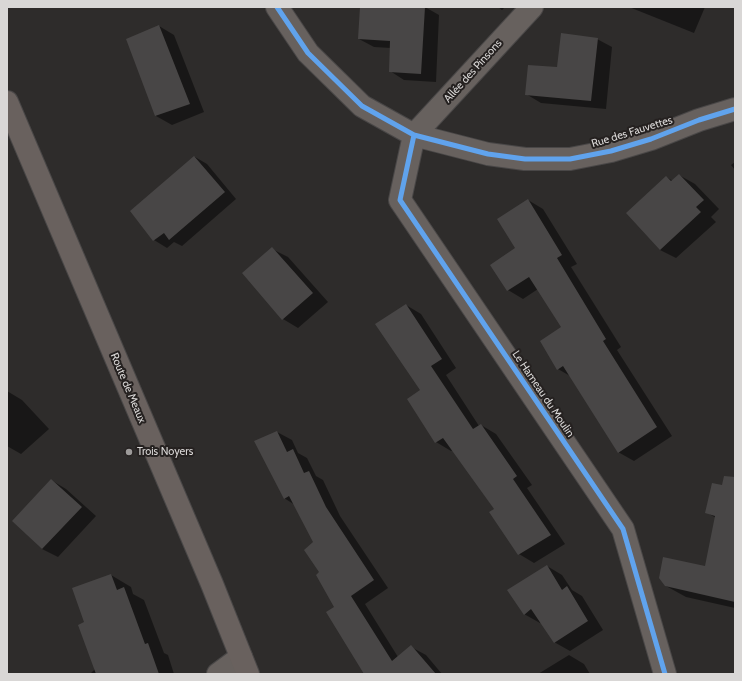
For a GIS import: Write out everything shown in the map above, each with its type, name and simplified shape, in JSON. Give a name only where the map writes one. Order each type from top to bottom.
[{"type":"main road","name":"Route de Meaux","points":[[7,102],[212,584],[244,666]]},
{"type":"street","name":"Rue des Fauvettes","points":[[277,7],[308,53],[362,106],[414,135],[488,154],[525,159],[570,159],[611,151],[698,120],[735,109]]},
{"type":"street","name":"Allée des Pinsons","points":[[414,135],[532,7]]},
{"type":"street","name":"Le Hameau du Moulin","points":[[414,135],[400,200],[622,529],[665,674]]},
{"type":"street","points":[[218,674],[244,666]]},
{"type":"building","points":[[360,7],[425,7],[421,74],[389,72],[390,41],[358,39]]},
{"type":"building","points":[[159,25],[190,104],[155,116],[126,39]]},
{"type":"building","points":[[561,33],[598,38],[591,101],[525,95],[528,65],[557,67]]},
{"type":"building","points":[[194,156],[225,192],[169,240],[164,233],[153,241],[130,211]]},
{"type":"building","points":[[679,174],[704,200],[696,207],[701,212],[660,250],[626,213],[666,176],[671,181]]},
{"type":"building","points":[[528,199],[562,255],[557,258],[606,339],[603,341],[657,427],[618,453],[563,366],[557,370],[540,341],[561,327],[529,277],[507,291],[490,265],[515,248],[497,219]]},
{"type":"building","points":[[272,247],[313,293],[282,320],[242,273]]},
{"type":"building","points":[[406,304],[442,359],[431,366],[473,429],[481,424],[517,476],[513,479],[551,535],[518,555],[489,512],[494,509],[443,438],[435,443],[407,399],[420,390],[375,324]]},
{"type":"building","points":[[277,431],[287,452],[293,449],[304,473],[309,471],[326,507],[374,580],[351,596],[392,661],[411,645],[436,674],[364,674],[326,612],[334,607],[316,575],[319,572],[304,550],[313,542],[289,496],[284,499],[254,441]]},
{"type":"building","points":[[724,476],[735,477],[735,602],[665,586],[659,578],[663,557],[705,566],[715,516],[705,513],[712,483],[722,485]]},
{"type":"building","points":[[51,479],[82,507],[42,549],[12,521]]},
{"type":"building","points":[[547,565],[562,590],[567,586],[588,621],[554,643],[531,609],[524,615],[507,590]]},
{"type":"building","points":[[111,574],[117,590],[124,587],[145,644],[148,643],[159,674],[96,674],[78,625],[84,622],[72,588]]},
{"type":"cycle path","points":[[277,7],[308,53],[362,106],[414,135],[488,154],[525,159],[570,159],[611,151],[651,139],[699,120],[735,109]]},
{"type":"cycle path","points":[[414,135],[400,200],[623,529],[665,674]]},
{"type":"place","name":"Trois Noyers","points":[[129,452]]}]
